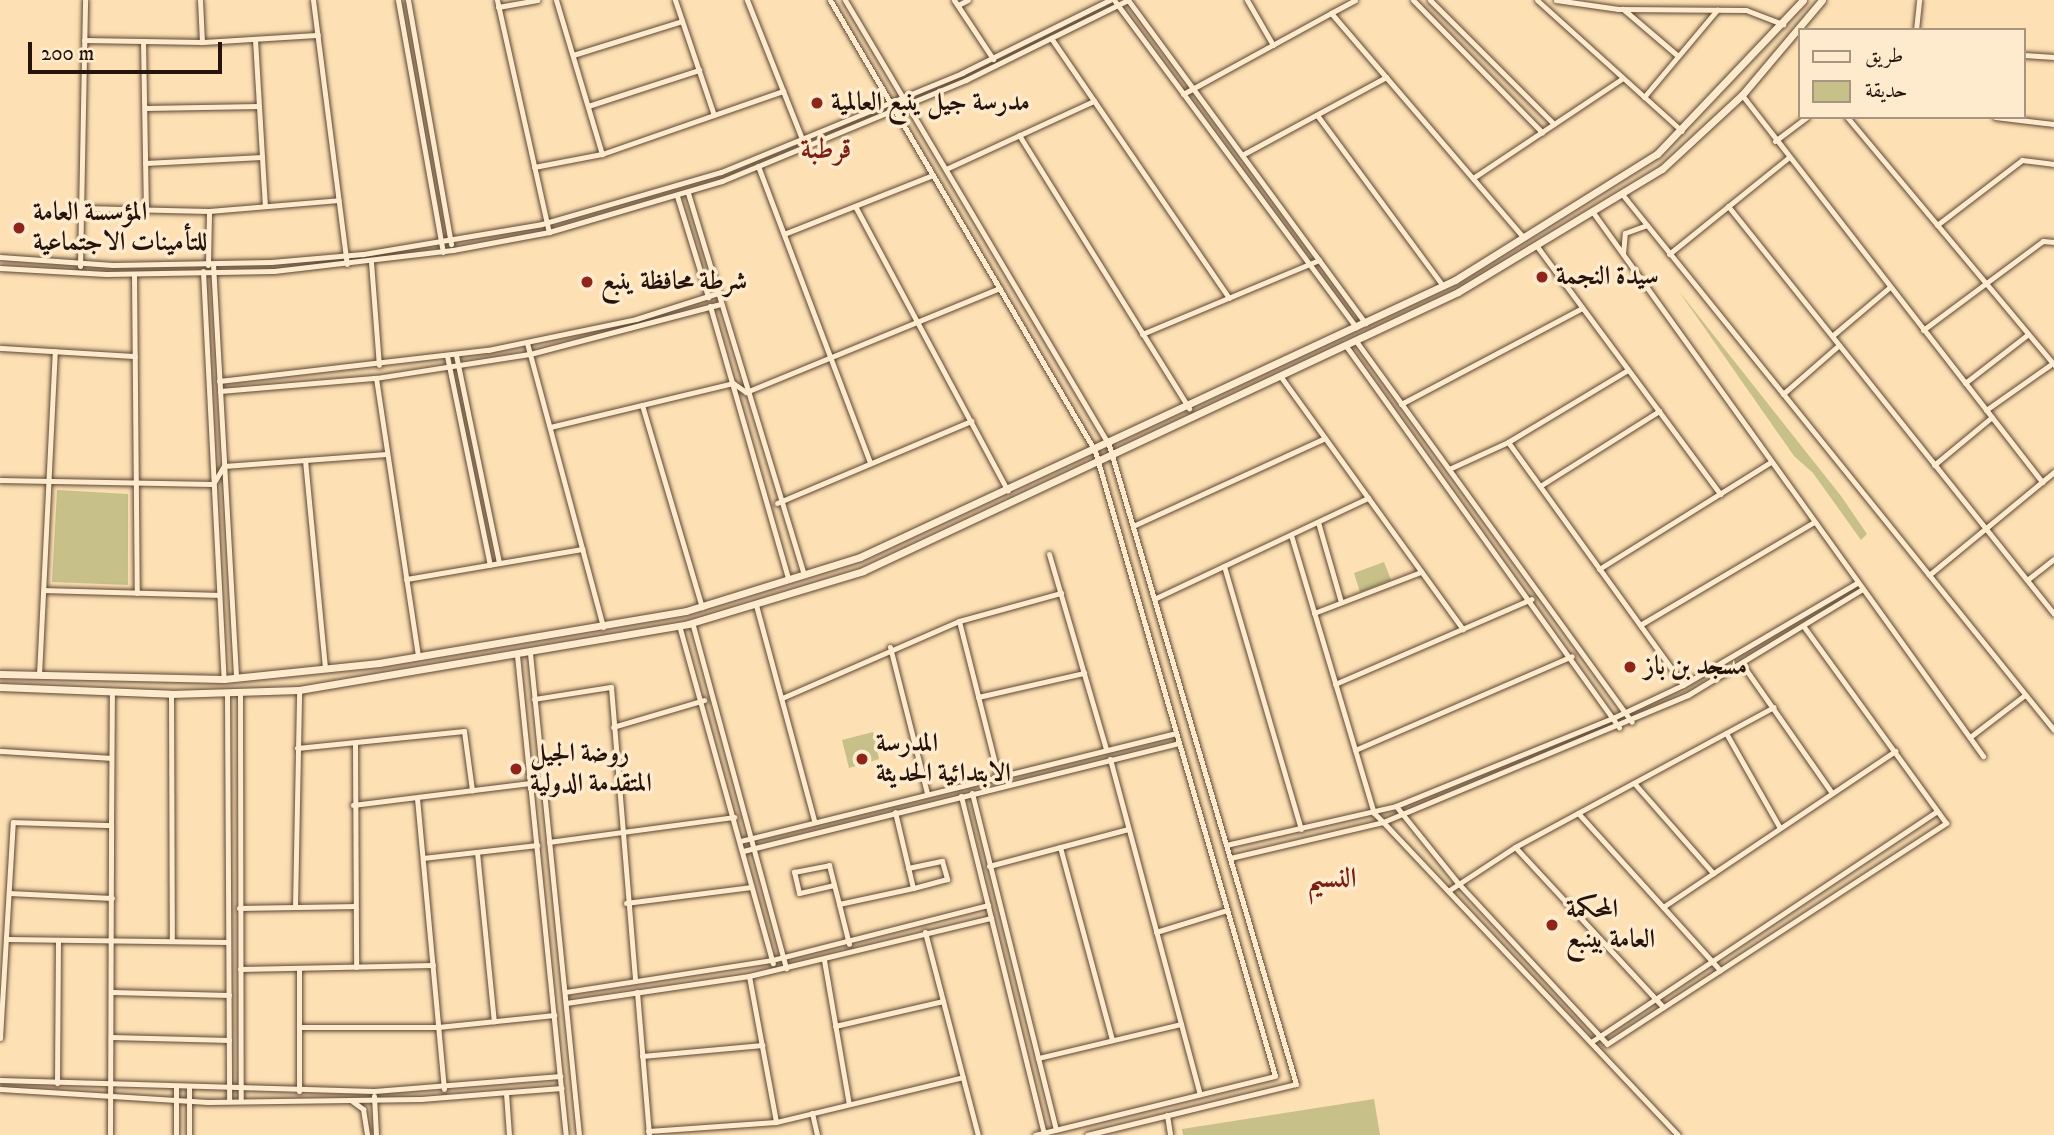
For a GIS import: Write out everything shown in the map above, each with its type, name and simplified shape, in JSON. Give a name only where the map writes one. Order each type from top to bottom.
[{"type":"main road","points":[[0,674],[224,679],[325,669],[603,627],[702,607],[810,576],[1009,491],[1443,286],[1638,167],[1682,131],[1803,0]]},
{"type":"main road","points":[[1798,28],[1822,0]]},
{"type":"main road","points":[[0,687],[171,694],[240,694],[299,690],[530,653],[679,625],[756,605],[920,548],[1458,292],[1662,169],[1742,95],[1798,28]]},
{"type":"street","points":[[80,273],[85,0]]},
{"type":"street","points":[[200,0],[202,43]]},
{"type":"street","points":[[313,0],[347,264]]},
{"type":"street","points":[[398,0],[443,252]]},
{"type":"street","points":[[408,0],[453,250]]},
{"type":"street","points":[[537,0],[497,3],[549,232]]},
{"type":"street","points":[[556,0],[602,154]]},
{"type":"street","points":[[675,0],[714,115]]},
{"type":"street","points":[[747,0],[802,139]]},
{"type":"street","points":[[830,0],[1095,451],[1278,1088]]},
{"type":"street","points":[[845,0],[1109,444],[1296,1083],[1087,1135]]},
{"type":"street","points":[[968,0],[956,3],[993,59]]},
{"type":"street","points":[[0,257],[80,263],[208,265],[346,255],[451,241],[547,223],[721,172],[993,59],[1114,2],[1128,0],[1365,323]]},
{"type":"street","points":[[1247,0],[1273,44]]},
{"type":"street","points":[[1183,94],[1355,0]]},
{"type":"street","points":[[1413,0],[1542,132]]},
{"type":"street","points":[[1430,0],[1554,124]]},
{"type":"street","points":[[1536,0],[1682,131]]},
{"type":"street","points":[[1556,0],[1623,9],[1762,12],[1783,24]]},
{"type":"street","points":[[1916,28],[1919,0]]},
{"type":"street","points":[[0,268],[80,273],[203,274],[371,262],[443,252],[549,232],[677,196],[908,105],[1052,40],[1114,2]]},
{"type":"street","points":[[1114,2],[1356,327]]},
{"type":"street","points":[[1623,9],[1678,57]]},
{"type":"street","points":[[1644,97],[1717,10]]},
{"type":"street","points":[[1331,13],[1524,238]]},
{"type":"street","points":[[573,55],[682,21]]},
{"type":"street","points":[[1048,33],[1229,298]]},
{"type":"street","points":[[84,40],[202,43],[318,35]]},
{"type":"street","points":[[255,39],[265,206]]},
{"type":"street","points":[[143,41],[146,210]]},
{"type":"street","points":[[2026,55],[2054,57]]},
{"type":"street","points":[[587,106],[699,71]]},
{"type":"street","points":[[1242,155],[1386,77]]},
{"type":"street","points":[[1473,178],[1623,78]]},
{"type":"street","points":[[534,167],[602,154],[783,90]]},
{"type":"street","points":[[1742,95],[1788,158],[2042,482]]},
{"type":"street","points":[[946,169],[1094,101]]},
{"type":"street","points":[[145,108],[259,106]]},
{"type":"street","points":[[1317,114],[1443,286]]},
{"type":"street","points":[[1775,141],[1804,119]]},
{"type":"street","points":[[1849,119],[2052,365],[1986,410]]},
{"type":"street","points":[[2012,119],[2054,124]]},
{"type":"street","points":[[1019,135],[1189,408]]},
{"type":"street","points":[[145,163],[262,157]]},
{"type":"street","points":[[1669,254],[1788,158]]},
{"type":"street","points":[[1937,225],[2022,160],[2054,164]]},
{"type":"street","points":[[758,166],[870,463]]},
{"type":"street","points":[[784,234],[933,174]]},
{"type":"street","points":[[688,192],[800,572],[810,576]]},
{"type":"street","points":[[1622,194],[2054,730]]},
{"type":"street","points":[[677,196],[790,575],[785,584]]},
{"type":"street","points":[[80,208],[209,211],[339,200]]},
{"type":"street","points":[[855,206],[1009,491]]},
{"type":"street","points":[[1728,206],[2054,614]]},
{"type":"street","points":[[209,211],[208,265],[203,274],[224,679]]},
{"type":"street","points":[[1592,211],[1983,756]]},
{"type":"street","points":[[1623,254],[1625,233],[1647,225]]},
{"type":"street","points":[[1923,330],[2043,241],[2054,242]]},
{"type":"street","points":[[1536,245],[1720,494]]},
{"type":"street","points":[[1142,334],[1319,260]]},
{"type":"street","points":[[371,262],[379,365]]},
{"type":"street","points":[[208,265],[214,273],[236,678]]},
{"type":"street","points":[[134,274],[137,593]]},
{"type":"street","points":[[1832,336],[1890,287]]},
{"type":"street","points":[[746,392],[999,288]]},
{"type":"street","points":[[219,381],[379,365],[527,343],[636,319],[718,293]]},
{"type":"street","points":[[220,391],[376,378],[530,354],[720,304]]},
{"type":"street","points":[[1393,410],[1582,307]]},
{"type":"street","points":[[1965,383],[2027,335]]},
{"type":"street","points":[[1356,341],[1632,722]]},
{"type":"street","points":[[527,343],[603,627]]},
{"type":"street","points":[[1783,394],[1839,345]]},
{"type":"street","points":[[1346,346],[1572,656],[1615,717],[1619,727]]},
{"type":"street","points":[[0,348],[135,356]]},
{"type":"street","points":[[39,675],[55,351]]},
{"type":"street","points":[[456,355],[499,563]]},
{"type":"street","points":[[447,356],[490,565]]},
{"type":"street","points":[[1448,469],[1508,442],[1629,370]]},
{"type":"street","points":[[1281,377],[1462,629]]},
{"type":"street","points":[[376,378],[418,657]]},
{"type":"street","points":[[550,427],[733,383],[746,392]]},
{"type":"street","points":[[642,405],[702,607]]},
{"type":"street","points":[[1540,486],[1659,411]]},
{"type":"street","points":[[1934,464],[1992,417]]},
{"type":"street","points":[[770,506],[971,421]]},
{"type":"street","points":[[1133,526],[1325,438]]},
{"type":"street","points":[[1508,442],[1683,685]]},
{"type":"street","points":[[223,466],[387,454]]},
{"type":"street","points":[[305,460],[325,669]]},
{"type":"street","points":[[1599,569],[1771,462]]},
{"type":"street","points":[[214,484],[223,466]]},
{"type":"street","points":[[1929,575],[2054,472]]},
{"type":"street","points":[[0,480],[136,486],[214,484]]},
{"type":"street","points":[[1154,599],[1368,498]]},
{"type":"street","points":[[1318,522],[1341,602]]},
{"type":"street","points":[[1640,625],[1814,522]]},
{"type":"street","points":[[1291,535],[1374,813],[1678,1135]]},
{"type":"street","points":[[406,579],[582,549]]},
{"type":"street","points":[[1049,554],[1106,749]]},
{"type":"street","points":[[2026,580],[2054,559]]},
{"type":"street","points":[[1224,566],[1301,829]]},
{"type":"street","points":[[1314,613],[1421,572]]},
{"type":"street","points":[[1227,845],[1396,806],[1615,717],[1683,685],[1857,583]]},
{"type":"street","points":[[44,590],[219,595]]},
{"type":"street","points":[[1230,858],[1383,822],[1632,722],[1742,664],[1862,590]]},
{"type":"street","points":[[782,698],[890,647],[959,621],[1061,593]]},
{"type":"street","points":[[1335,684],[1531,600]]},
{"type":"street","points":[[756,605],[814,820]]},
{"type":"street","points":[[959,621],[998,775]]},
{"type":"street","points":[[692,622],[786,968]]},
{"type":"street","points":[[679,625],[704,701],[774,970]]},
{"type":"street","points":[[1599,1050],[1946,823],[1804,627]]},
{"type":"street","points":[[890,647],[927,793]]},
{"type":"street","points":[[530,653],[579,1135]]},
{"type":"street","points":[[517,655],[566,1135]]},
{"type":"street","points":[[1355,750],[1572,656]]},
{"type":"street","points":[[1742,664],[1832,793]]},
{"type":"street","points":[[978,697],[1084,673]]},
{"type":"street","points":[[534,699],[611,687],[626,903],[635,980]]},
{"type":"street","points":[[295,907],[299,690]]},
{"type":"street","points":[[110,1135],[112,691]]},
{"type":"street","points":[[171,694],[172,941]]},
{"type":"street","points":[[227,694],[229,1101]]},
{"type":"street","points":[[240,694],[241,1101]]},
{"type":"street","points":[[1970,737],[2025,695]]},
{"type":"street","points":[[613,727],[704,701]]},
{"type":"street","points":[[1448,891],[1516,847],[1774,707]]},
{"type":"street","points":[[297,748],[464,731],[472,790]]},
{"type":"street","points":[[740,841],[814,820],[1176,733]]},
{"type":"street","points":[[1726,733],[1780,828]]},
{"type":"street","points":[[355,743],[353,805],[356,967]]},
{"type":"street","points":[[743,851],[1179,743]]},
{"type":"street","points":[[0,751],[110,758]]},
{"type":"street","points":[[1662,907],[1895,751]]},
{"type":"street","points":[[1110,759],[1199,1094]]},
{"type":"street","points":[[353,805],[530,783]]},
{"type":"street","points":[[1634,783],[1713,873]]},
{"type":"street","points":[[972,793],[1056,1130]]},
{"type":"street","points":[[961,796],[1044,1133]]},
{"type":"street","points":[[417,798],[444,1089]]},
{"type":"street","points":[[1396,806],[1458,883],[1607,1044]]},
{"type":"street","points":[[1591,1042],[1937,811]]},
{"type":"street","points":[[895,812],[913,888]]},
{"type":"street","points":[[1578,813],[1720,970]]},
{"type":"street","points":[[549,842],[621,829],[734,817]]},
{"type":"street","points":[[0,1038],[13,822],[111,825]]},
{"type":"street","points":[[989,866],[1128,829]]},
{"type":"street","points":[[423,858],[537,845]]},
{"type":"street","points":[[1060,847],[1112,1040]]},
{"type":"street","points":[[1516,847],[1663,1007]]},
{"type":"street","points":[[477,852],[494,1021]]},
{"type":"street","points":[[838,904],[947,880],[942,861],[908,867]]},
{"type":"street","points":[[834,885],[799,893],[794,872],[829,865],[849,944]]},
{"type":"street","points":[[626,903],[751,887]]},
{"type":"street","points":[[9,893],[112,898]]},
{"type":"street","points":[[239,908],[355,905]]},
{"type":"street","points":[[565,992],[772,960],[849,944],[988,905]]},
{"type":"street","points":[[1156,932],[1227,910]]},
{"type":"street","points":[[566,1003],[749,976],[991,918]]},
{"type":"street","points":[[925,932],[978,1135]]},
{"type":"street","points":[[6,939],[228,942]]},
{"type":"street","points":[[57,1083],[58,940]]},
{"type":"street","points":[[824,960],[849,1104]]},
{"type":"street","points":[[240,969],[433,965]]},
{"type":"street","points":[[299,968],[299,1091]]},
{"type":"street","points":[[749,976],[776,1122]]},
{"type":"street","points":[[112,992],[229,995]]},
{"type":"street","points":[[637,992],[649,1133],[776,1122],[963,1077]]},
{"type":"street","points":[[835,1026],[943,1000]]},
{"type":"street","points":[[299,1027],[438,1027],[554,1015]]},
{"type":"street","points":[[1038,1058],[1181,1024]]},
{"type":"street","points":[[111,1037],[229,1040]]},
{"type":"street","points":[[642,1056],[762,1045]]},
{"type":"street","points":[[0,1080],[241,1090],[374,1091],[444,1089],[560,1076]]},
{"type":"street","points":[[1035,1135],[1275,1076]]},
{"type":"street","points":[[176,1088],[176,1135]]},
{"type":"street","points":[[188,1088],[189,1135]]},
{"type":"street","points":[[0,1089],[189,1101],[241,1101],[374,1100],[562,1088]]},
{"type":"street","points":[[374,1091],[376,1135]]},
{"type":"street","points":[[506,1093],[509,1135]]},
{"type":"street","points":[[349,1100],[363,1109],[367,1135]]},
{"type":"street","points":[[812,1113],[817,1135]]},
{"type":"street","points":[[1167,1115],[1170,1135]]},
{"type":"green space","points":[[1678,290],[1841,496],[1867,534],[1861,540],[1813,473],[1794,456]]},
{"type":"green space","points":[[57,490],[128,494],[128,585],[52,582]]},
{"type":"green space","points":[[1384,562],[1391,580],[1360,592],[1354,573]]},
{"type":"green space","points":[[873,732],[879,759],[849,768],[842,740]]},
{"type":"green space","points":[[1374,1099],[1380,1135],[1183,1135],[1182,1129]]},
{"type":"place","name":"مدرسة جيل ينبع العالمية","points":[[817,103]]},
{"type":"place","name":"المؤسسة العامة للتأمينات الاجتماعية","points":[[19,228]]},
{"type":"place","name":"سيدة النجمة","points":[[1542,277]]},
{"type":"place","name":"شرطة محافظة ينبع","points":[[587,282]]},
{"type":"place","name":"مسجد بن باز","points":[[1630,667]]},
{"type":"place","name":"المدرسة الابتدائية الحديثة","points":[[862,759]]},
{"type":"place","name":"روضة الجيل المتقدمة الدولية","points":[[516,769]]},
{"type":"place","name":"المحكمة العامة بينبع","points":[[1552,925]]},
{"type":"district","name":"قرطبة","points":[[826,150]]},
{"type":"district","name":"النسيم","points":[[1332,879]]}]
